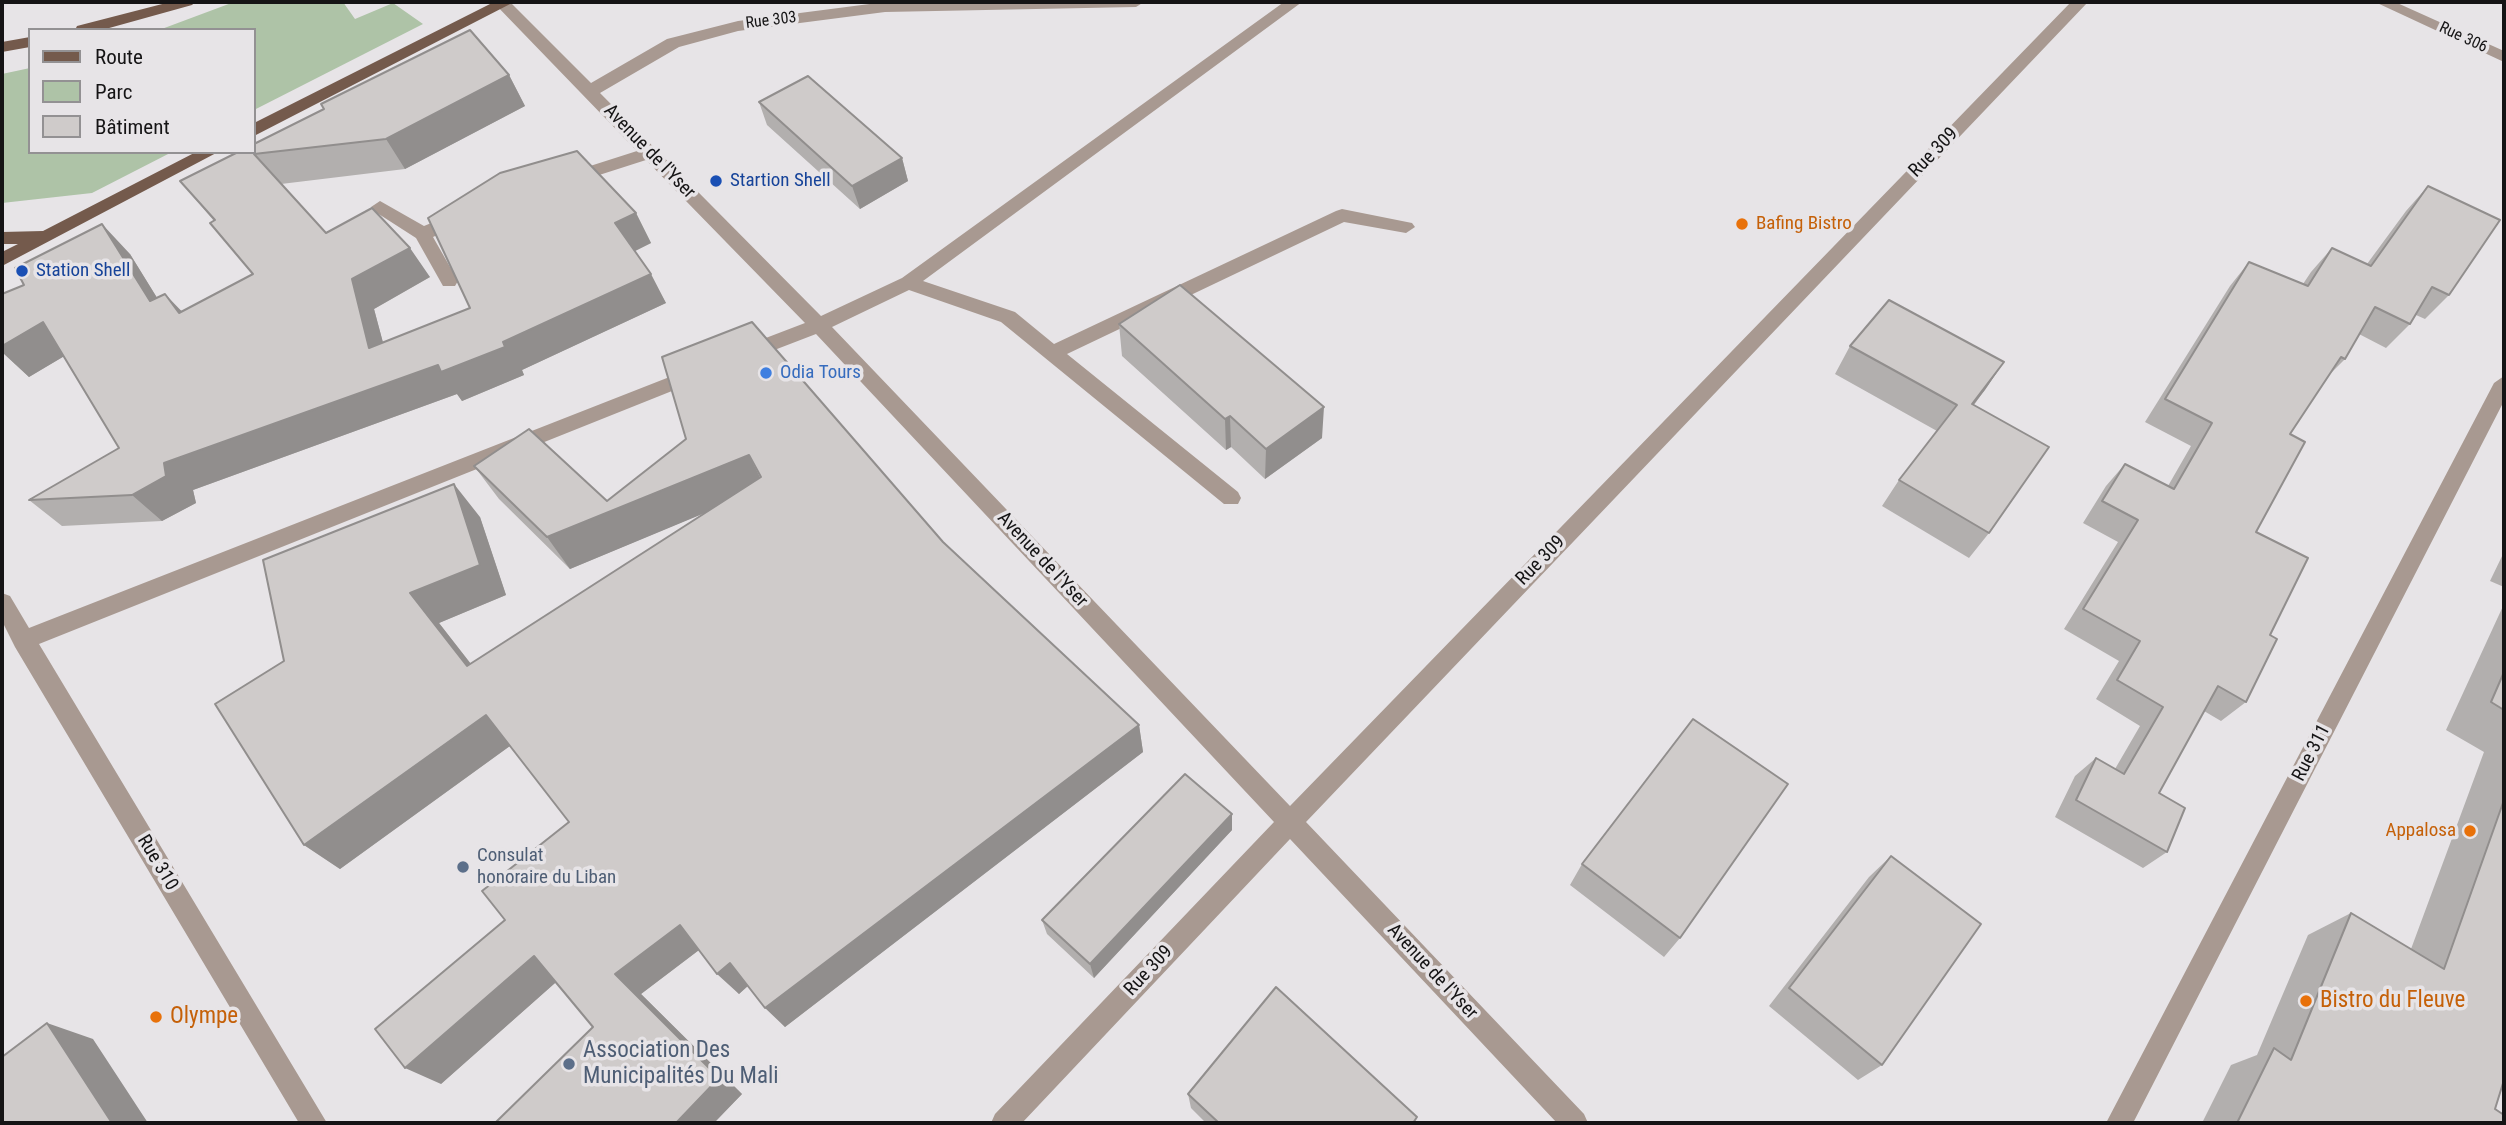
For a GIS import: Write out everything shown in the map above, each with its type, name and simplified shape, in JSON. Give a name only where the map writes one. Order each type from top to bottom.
[{"type":"main road","points":[[90,28],[187,2]]},
{"type":"main road","points":[[256,129],[502,2]]},
{"type":"main road","points":[[2,47],[28,42]]},
{"type":"main road","points":[[2,260],[206,154]]},
{"type":"main road","points":[[2,238],[44,236]]},
{"type":"street","name":"Avenue de l'Yser","points":[[502,2],[818,325],[1576,1123]]},
{"type":"street","name":"Rue 303","points":[[590,91],[673,43],[738,26],[885,7],[1136,2]]},
{"type":"street","points":[[23,640],[818,325],[908,283],[1294,2]]},
{"type":"street","name":"Rue 309","points":[[1004,1123],[1290,822],[2080,2]]},
{"type":"street","name":"Rue 306","points":[[2383,2],[2504,57]]},
{"type":"street","points":[[546,186],[649,153]]},
{"type":"street","points":[[380,207],[423,234],[449,281]]},
{"type":"street","points":[[423,234],[471,212]]},
{"type":"street","points":[[1052,353],[1342,215],[1406,227]]},
{"type":"street","points":[[908,283],[1008,317],[1230,498]]},
{"type":"street","name":"Rue 311","points":[[2119,1123],[2504,383]]},
{"type":"street","name":"Rue 310","points":[[2,602],[314,1123]]},
{"type":"green space","points":[[234,2],[343,2],[355,19],[393,3],[423,24],[256,109],[256,28],[164,28]]},
{"type":"green space","points":[[28,68],[28,154],[168,154],[92,193],[2,203],[2,74]]},
{"type":"building","points":[[470,30],[509,75],[386,139],[256,154],[256,143],[324,109],[321,104]]},
{"type":"building","points":[[808,76],[902,158],[852,186],[759,102]]},
{"type":"building","points":[[577,151],[636,213],[615,223],[651,274],[503,342],[505,347],[441,372],[438,365],[164,463],[166,476],[132,495],[29,500],[119,448],[43,322],[2,346],[2,294],[24,285],[15,268],[102,224],[150,301],[165,294],[179,313],[253,274],[210,223],[215,220],[180,181],[234,154],[254,154],[326,233],[372,208],[410,248],[352,279],[369,348],[470,308],[428,218],[500,173]]},
{"type":"building","points":[[2428,186],[2500,220],[2449,295],[2432,287],[2410,324],[2375,307],[2345,359],[2341,357],[2290,434],[2305,442],[2256,532],[2308,558],[2270,635],[2277,639],[2246,702],[2218,686],[2159,793],[2185,808],[2167,852],[2076,800],[2096,758],[2124,774],[2163,707],[2117,680],[2140,641],[2083,609],[2138,520],[2102,501],[2125,464],[2174,489],[2212,423],[2165,399],[2249,262],[2308,286],[2332,248],[2371,266]]},
{"type":"building","points":[[1180,285],[1324,407],[1266,449],[1230,416],[1225,419],[1119,324]]},
{"type":"building","points":[[1889,300],[2004,362],[1972,404],[2049,447],[1989,533],[1899,480],[1957,405],[1850,346]]},
{"type":"building","points":[[752,322],[943,542],[1139,725],[765,1008],[730,963],[717,974],[680,925],[615,974],[719,1078],[676,1123],[495,1123],[593,1027],[534,956],[405,1068],[375,1029],[505,920],[482,891],[569,822],[486,715],[304,845],[215,704],[284,661],[263,560],[454,484],[480,565],[410,593],[467,666],[761,477],[749,455],[547,537],[474,466],[529,429],[607,501],[686,439],[662,357]]},
{"type":"building","points":[[2504,672],[2504,710],[2491,702]]},
{"type":"building","points":[[1693,719],[1788,784],[1680,938],[1582,864]]},
{"type":"building","points":[[1185,774],[1232,814],[1090,964],[1042,920]]},
{"type":"building","points":[[2504,800],[2504,1080],[2495,1109],[2504,1115],[2504,1123],[2237,1123],[2274,1048],[2291,1060],[2351,913],[2444,969]]},
{"type":"building","points":[[1891,856],[1981,924],[1882,1065],[1789,988]]},
{"type":"building","points":[[1276,987],[1417,1117],[1413,1123],[1219,1123],[1188,1094]]},
{"type":"building","points":[[47,1023],[112,1123],[2,1123],[2,1057]]},
{"type":"place","name":"Startion Shell","points":[[716,181]]},
{"type":"place","name":"Bafing Bistro","points":[[1742,224]]},
{"type":"place","name":"Station Shell","points":[[22,271]]},
{"type":"place","name":"Odia Tours","points":[[766,373]]},
{"type":"place","name":"Appalosa","points":[[2470,831]]},
{"type":"place","name":"Consulat honoraire du Liban","points":[[463,867]]},
{"type":"place","name":"Bistro du Fleuve","points":[[2306,1001]]},
{"type":"place","name":"Olympe","points":[[156,1017]]},
{"type":"place","name":"Association Des Municipalités Du Mali","points":[[569,1064]]}]
